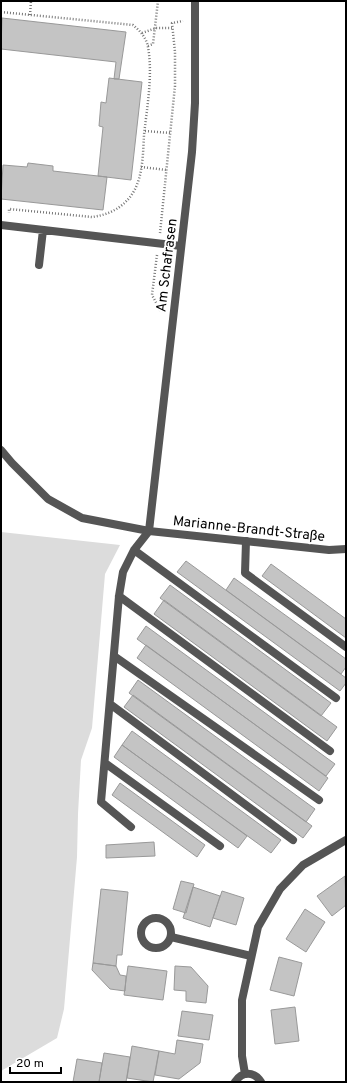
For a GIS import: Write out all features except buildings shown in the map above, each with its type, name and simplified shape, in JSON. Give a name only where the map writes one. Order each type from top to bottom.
[{"type":"street","name":"Am Schafrasen","points":[[149,530],[192,152],[195,103],[195,1]]},
{"type":"street","points":[[4,225],[181,246]]},
{"type":"street","points":[[39,265],[43,230]]},
{"type":"street","name":"Marianne-Brandt-Straße","points":[[1,450],[48,499],[82,518],[149,530],[329,550],[346,549]]},
{"type":"street","points":[[131,827],[101,802],[119,596],[123,572],[134,550],[149,530]]},
{"type":"street","points":[[246,541],[245,573],[346,647]]},
{"type":"street","points":[[134,550],[336,698]]},
{"type":"street","points":[[119,596],[330,751]]},
{"type":"street","points":[[114,656],[319,800]]},
{"type":"street","points":[[110,704],[293,840]]},
{"type":"street","points":[[105,763],[220,846]]},
{"type":"street","points":[[245,1074],[242,1056],[242,1000],[258,927],[280,889],[303,865],[346,840]]},
{"type":"street","points":[[171,937],[251,956]]},
{"type":"street","points":[[235,1082],[238,1078],[245,1074],[254,1075],[261,1082]]},
{"type":"path","points":[[30,15],[31,1]]},
{"type":"path","points":[[148,46],[153,44],[158,1]]},
{"type":"path","points":[[1,12],[133,25],[142,33],[148,46],[149,78],[141,167],[138,182],[134,191],[126,202],[104,216],[92,217],[9,209],[4,225]]},
{"type":"path","points":[[171,330],[152,295],[167,170],[175,86],[175,52],[172,23],[195,19]]},
{"type":"path","points":[[142,33],[156,28],[172,28]]},
{"type":"path","points":[[145,131],[171,133]]},
{"type":"path","points":[[141,167],[167,170]]},
{"type":"shaded area","points":[[1,532],[120,545],[105,574],[92,728],[81,760],[77,857],[64,1009],[57,1038],[1,1071]]}]
